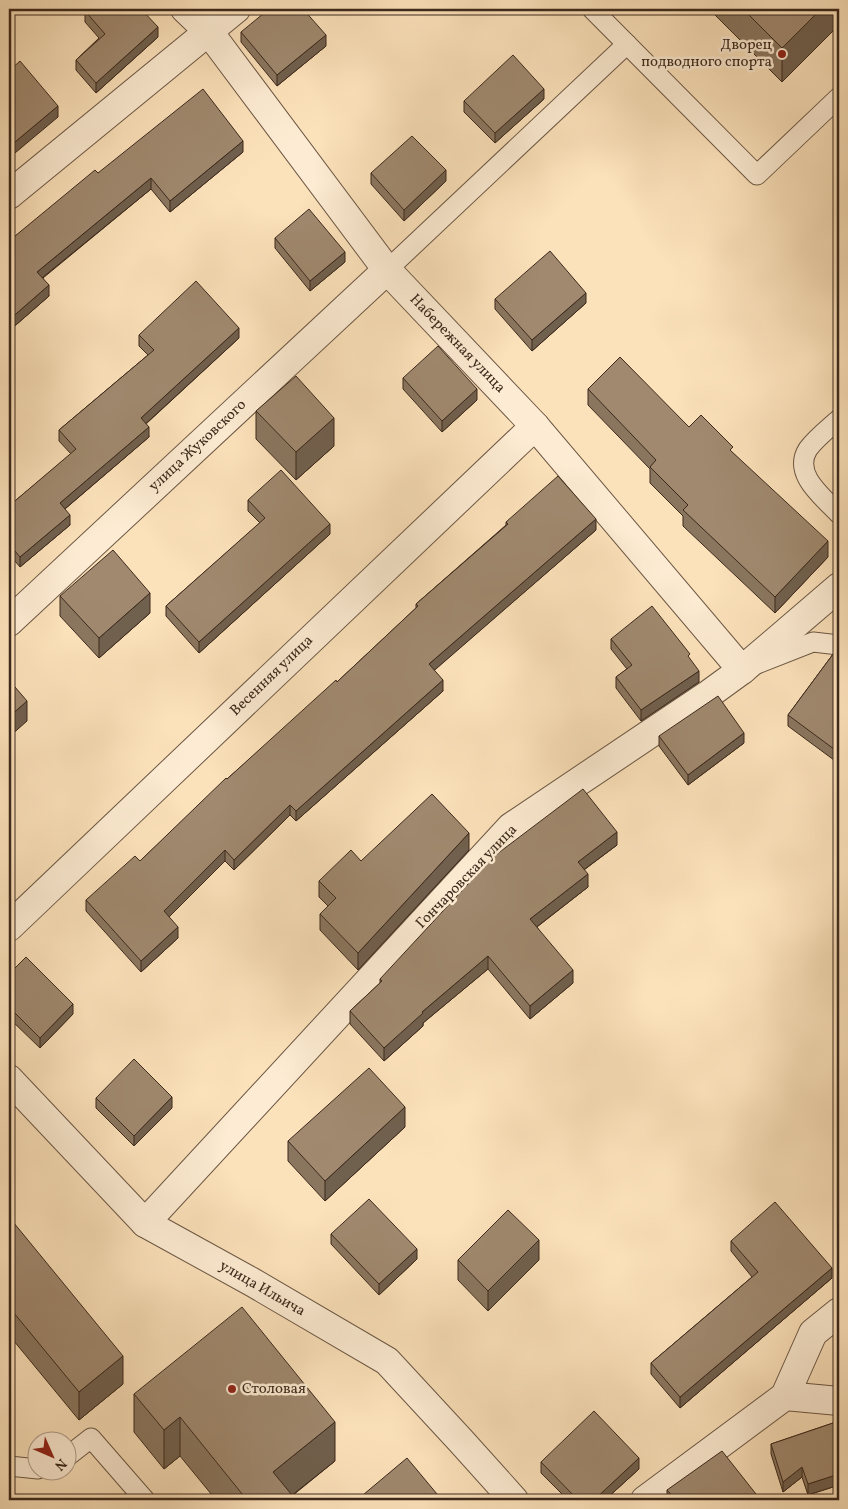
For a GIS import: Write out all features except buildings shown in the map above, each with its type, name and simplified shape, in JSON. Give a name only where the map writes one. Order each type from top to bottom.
[{"type":"street","name":"Набережная улица","points":[[185,9],[209,32],[387,270],[535,426],[742,670]]},
{"type":"street","points":[[9,195],[236,9]]},
{"type":"street","name":"улица Жуковского","points":[[9,622],[387,270]]},
{"type":"street","name":"Весенняя улица","points":[[9,927],[535,426]]},
{"type":"street","name":"Гончаровская улица","points":[[145,1223],[511,827],[742,670],[839,587]]},
{"type":"street","name":"улица Ильича","points":[[9,1079],[145,1223],[252,1282],[387,1361],[514,1500]]},
{"type":"street","points":[[645,1500],[786,1396],[813,1333],[839,1312]]},
{"type":"street","points":[[786,1396],[839,1401]]},
{"type":"lane","points":[[592,9],[757,175],[839,97]]},
{"type":"lane","points":[[387,270],[627,44]]},
{"type":"lane","points":[[839,419],[809,448],[803,459],[804,473],[812,485],[839,514]]},
{"type":"lane","points":[[742,670],[813,642],[839,645]]},
{"type":"lane","points":[[78,1448],[91,1438],[145,1500]]},
{"type":"lane","points":[[9,1466],[28,1468]]},
{"type":"place","name":"Дворец подводного спорта","points":[[782,54]]},
{"type":"place","name":"Столовая","points":[[232,1389]]}]
